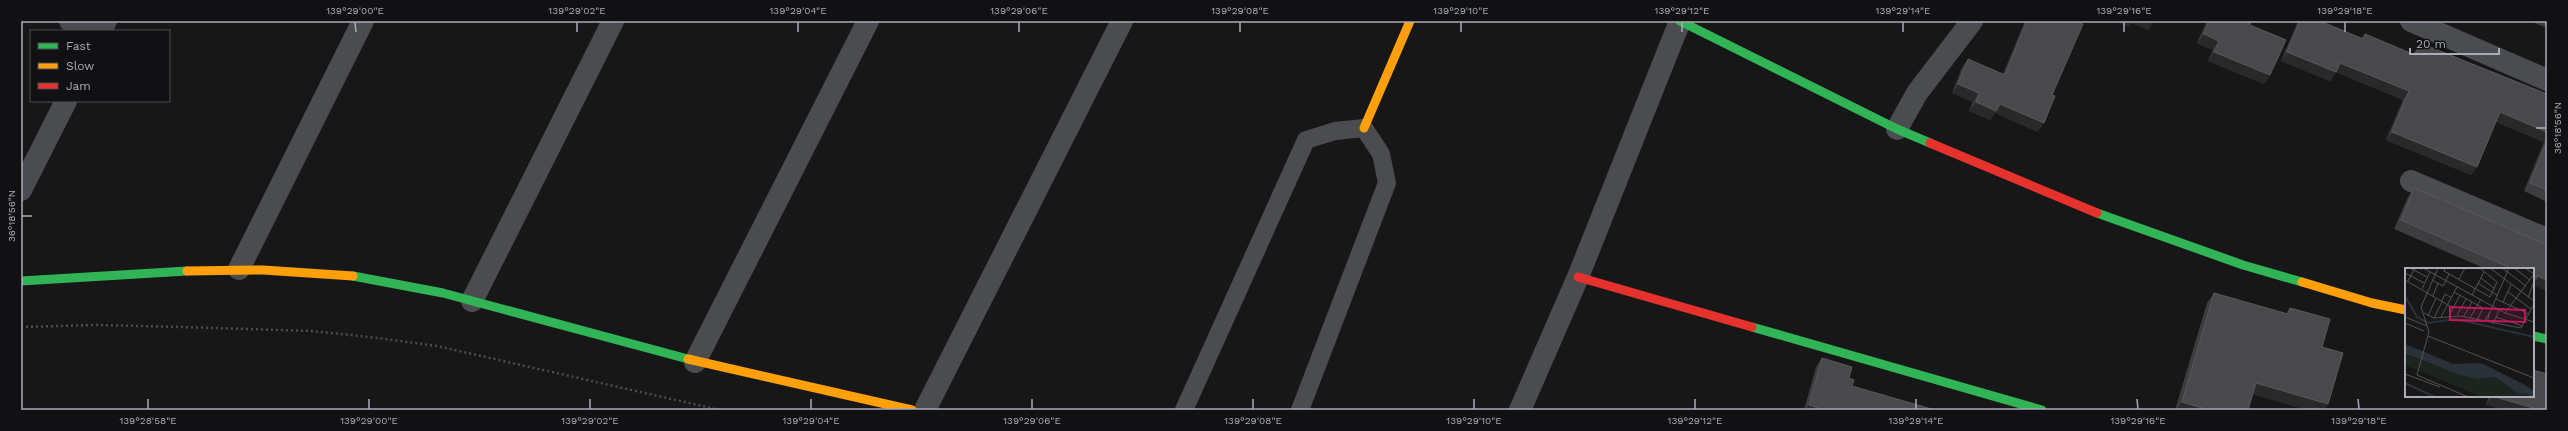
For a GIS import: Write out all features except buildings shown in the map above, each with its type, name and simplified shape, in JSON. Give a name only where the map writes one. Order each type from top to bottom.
[{"type":"street","points":[[70,21],[86,30]]},
{"type":"street","points":[[102,30],[106,21]]},
{"type":"street","points":[[239,269],[363,21]]},
{"type":"street","points":[[472,301],[613,21]]},
{"type":"street","points":[[695,362],[868,21]]},
{"type":"street","points":[[925,410],[1122,21]]},
{"type":"street","points":[[1364,128],[1410,21]]},
{"type":"street","points":[[1520,410],[1578,277],[1680,21],[1898,129],[2121,223],[2243,264],[2372,303],[2405,310]]},
{"type":"street","points":[[1898,129],[1916,93],[1972,21]]},
{"type":"street","points":[[2411,21],[2547,80]]},
{"type":"street","points":[[21,190],[65,102]]},
{"type":"street","points":[[2411,182],[2547,239]]},
{"type":"street","points":[[21,282],[239,269],[345,275],[472,301],[695,362],[810,390],[912,410]]},
{"type":"street","points":[[1578,277],[2042,410]]},
{"type":"street","points":[[2534,336],[2547,339]]},
{"type":"lane","points":[[1184,410],[1306,140],[1335,130],[1364,128],[1381,154],[1387,183],[1300,410]]},
{"type":"path","points":[[21,327],[96,325],[183,327],[312,332],[378,338],[437,346],[720,410]]},
{"type":"traffic: fast","points":[[1680,21],[1897,129],[1930,143]]},
{"type":"traffic: fast","points":[[2097,213],[2243,265],[2302,282]]},
{"type":"traffic: fast","points":[[21,281],[187,271]]},
{"type":"traffic: fast","points":[[353,276],[443,293],[688,359]]},
{"type":"traffic: fast","points":[[1752,327],[2042,410]]},
{"type":"traffic: fast","points":[[2534,336],[2547,339]]},
{"type":"traffic: slow","points":[[1364,128],[1410,21]]},
{"type":"traffic: slow","points":[[187,271],[263,270],[353,276]]},
{"type":"traffic: slow","points":[[2302,282],[2372,303],[2405,310]]},
{"type":"traffic: slow","points":[[688,359],[912,410]]},
{"type":"traffic: jam","points":[[1930,143],[2097,213]]},
{"type":"traffic: jam","points":[[1578,277],[1752,327]]}]
